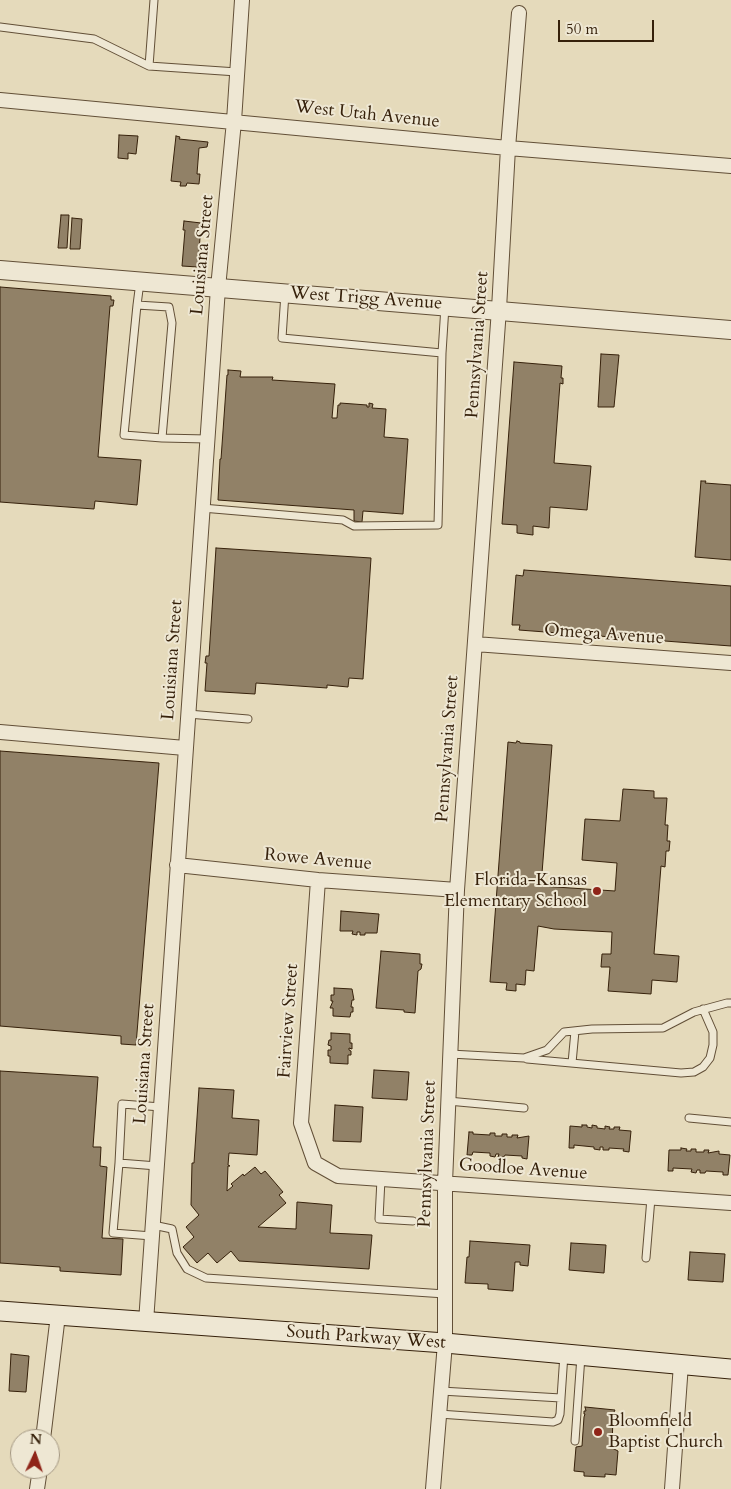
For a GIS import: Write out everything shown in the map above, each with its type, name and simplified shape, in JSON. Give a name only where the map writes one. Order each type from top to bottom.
[{"type":"main road","name":"South Parkway West","points":[[0,1311],[445,1343],[731,1369]]},
{"type":"street","name":"Louisiana Street","points":[[146,1322],[187,714],[218,288],[234,121],[242,0]]},
{"type":"street","name":"Pennsylvania Street","points":[[433,1489],[445,1343],[445,1184],[456,890],[519,13]]},
{"type":"street","name":"West Utah Avenue","points":[[0,100],[508,148],[731,166]]},
{"type":"street","name":"West Trigg Avenue","points":[[0,270],[499,309],[731,330]]},
{"type":"street","name":"Omega Avenue","points":[[475,644],[731,663]]},
{"type":"street","points":[[0,732],[185,748]]},
{"type":"street","name":"Rowe Avenue","points":[[177,865],[318,880],[456,890]]},
{"type":"street","name":"Fairview Street","points":[[315,1163],[302,1123],[318,880]]},
{"type":"street","name":"Goodloe Avenue","points":[[315,1163],[338,1176],[731,1203]]},
{"type":"street","points":[[44,1429],[58,1315]]},
{"type":"street","points":[[672,1489],[681,1364]]},
{"type":"lane","points":[[149,66],[154,0]]},
{"type":"lane","points":[[0,27],[94,39],[149,66],[237,72]]},
{"type":"lane","points":[[140,281],[124,435],[207,439]]},
{"type":"lane","points":[[285,293],[282,338],[442,353]]},
{"type":"lane","points":[[137,305],[169,306],[172,323],[162,438]]},
{"type":"lane","points":[[202,508],[343,520],[354,526],[438,525],[445,305]]},
{"type":"lane","points":[[187,714],[248,719]]},
{"type":"lane","points":[[524,1058],[547,1050],[564,1032],[592,1029],[663,1028],[694,1012],[731,1003]]},
{"type":"lane","points":[[450,1054],[524,1058],[681,1073],[694,1072],[703,1067],[710,1058],[712,1045],[713,1032],[703,1009]]},
{"type":"lane","points":[[572,1063],[575,1030]]},
{"type":"lane","points":[[448,1101],[524,1108]]},
{"type":"lane","points":[[161,1107],[122,1104],[113,1233],[172,1230],[177,1253],[187,1269],[206,1278],[445,1294]]},
{"type":"lane","points":[[688,1118],[731,1122]]},
{"type":"lane","points":[[119,1163],[157,1166]]},
{"type":"lane","points":[[381,1179],[379,1219],[413,1221]]},
{"type":"lane","points":[[646,1258],[651,1198]]},
{"type":"lane","points":[[439,1414],[553,1422],[558,1420],[561,1398],[572,1354]]},
{"type":"lane","points":[[572,1354],[575,1441]]},
{"type":"lane","points":[[441,1391],[561,1398]]},
{"type":"building","points":[[119,135],[138,136],[136,154],[128,153],[128,159],[118,158]]},
{"type":"building","points":[[176,136],[180,137],[179,139],[208,142],[207,147],[199,148],[197,174],[200,174],[199,184],[187,183],[186,186],[180,186],[181,182],[171,181]]},
{"type":"building","points":[[61,215],[69,215],[67,248],[58,248]]},
{"type":"building","points":[[72,218],[82,219],[80,249],[70,249]]},
{"type":"building","points":[[184,221],[201,223],[198,267],[182,266]]},
{"type":"building","points":[[0,287],[111,296],[111,300],[114,300],[113,306],[110,306],[98,457],[141,460],[137,505],[95,501],[94,509],[0,502]]},
{"type":"building","points":[[601,354],[619,355],[614,407],[598,407]]},
{"type":"building","points":[[514,362],[562,366],[561,378],[563,378],[563,384],[560,383],[554,463],[591,466],[587,510],[550,507],[549,528],[533,526],[533,535],[517,533],[517,525],[502,524]]},
{"type":"building","points":[[228,370],[241,371],[240,377],[273,377],[272,380],[335,384],[332,418],[337,418],[338,405],[340,403],[367,405],[369,407],[369,403],[373,404],[372,408],[386,409],[384,437],[408,439],[403,514],[363,511],[362,522],[354,521],[354,510],[218,500]]},
{"type":"building","points":[[701,481],[731,485],[731,560],[695,557]]},
{"type":"building","points":[[216,548],[371,558],[363,679],[349,678],[348,687],[327,685],[327,688],[256,683],[255,694],[205,691],[207,663],[205,663],[206,656],[209,656]]},
{"type":"building","points":[[524,570],[731,586],[731,646],[519,630],[520,625],[512,625],[516,575],[523,576]]},
{"type":"building","points":[[517,741],[520,743],[552,745],[541,886],[615,891],[617,863],[582,860],[585,819],[620,821],[623,789],[654,791],[654,798],[667,798],[665,825],[668,825],[667,841],[670,841],[669,851],[666,851],[665,867],[661,866],[654,954],[679,956],[677,982],[652,980],[651,994],[608,991],[610,967],[601,967],[602,954],[611,954],[612,932],[554,929],[538,926],[534,971],[526,970],[525,985],[516,984],[516,991],[506,990],[507,983],[490,982],[508,742],[516,743]]},
{"type":"building","points":[[0,751],[159,763],[136,1045],[121,1044],[121,1036],[0,1026]]},
{"type":"building","points":[[341,911],[379,914],[377,933],[360,935],[360,932],[357,932],[357,935],[352,934],[353,931],[340,931]]},
{"type":"building","points":[[381,951],[420,954],[420,964],[422,964],[421,969],[418,971],[415,1013],[404,1012],[404,1010],[376,1008]]},
{"type":"building","points":[[334,988],[352,989],[354,1000],[352,1000],[351,1007],[353,1007],[353,1012],[351,1012],[350,1017],[333,1016],[333,1008],[330,1008],[333,1001],[331,1001],[331,995],[334,995]]},
{"type":"building","points":[[331,1033],[350,1034],[352,1049],[349,1048],[351,1055],[348,1055],[348,1064],[330,1063],[328,1050],[331,1050],[331,1046],[328,1045],[329,1040],[331,1040]]},
{"type":"building","points":[[374,1070],[409,1072],[407,1100],[372,1098]]},
{"type":"building","points":[[0,1071],[98,1077],[93,1147],[101,1147],[100,1166],[107,1167],[102,1238],[123,1239],[121,1275],[60,1271],[60,1267],[0,1263]]},
{"type":"building","points":[[199,1088],[234,1090],[232,1118],[259,1120],[257,1155],[229,1153],[228,1165],[230,1166],[228,1166],[227,1191],[233,1186],[231,1184],[255,1167],[261,1174],[265,1171],[283,1192],[279,1195],[286,1203],[258,1227],[296,1229],[297,1202],[332,1205],[330,1233],[372,1235],[369,1269],[239,1261],[231,1251],[217,1263],[208,1253],[197,1263],[183,1247],[194,1237],[186,1227],[199,1215],[191,1205],[192,1163],[194,1163]]},
{"type":"building","points":[[335,1105],[363,1107],[361,1142],[333,1141]]},
{"type":"building","points":[[582,1125],[592,1128],[592,1125],[605,1129],[605,1126],[610,1127],[609,1129],[620,1127],[619,1130],[631,1131],[629,1152],[623,1151],[624,1149],[609,1148],[609,1150],[603,1150],[603,1147],[600,1147],[600,1150],[594,1149],[594,1147],[574,1145],[574,1148],[569,1148],[570,1126],[582,1127]]},
{"type":"building","points":[[469,1132],[490,1135],[490,1133],[495,1133],[495,1136],[507,1134],[507,1137],[518,1135],[517,1138],[529,1136],[527,1159],[522,1158],[522,1156],[505,1155],[504,1157],[498,1157],[499,1154],[496,1154],[495,1157],[490,1156],[490,1153],[473,1152],[472,1155],[467,1155]]},
{"type":"building","points":[[681,1148],[687,1149],[686,1151],[696,1149],[696,1152],[709,1150],[708,1153],[719,1151],[719,1154],[730,1155],[728,1175],[723,1175],[723,1172],[706,1171],[705,1173],[700,1173],[700,1170],[697,1170],[696,1173],[691,1172],[692,1169],[673,1168],[673,1171],[668,1171],[669,1150],[681,1150]]},
{"type":"building","points":[[470,1241],[530,1245],[528,1266],[515,1262],[513,1291],[488,1289],[488,1284],[465,1283]]},
{"type":"building","points":[[571,1243],[606,1245],[604,1273],[569,1270]]},
{"type":"building","points":[[690,1252],[725,1254],[723,1282],[688,1280]]},
{"type":"building","points":[[11,1354],[29,1356],[26,1392],[9,1391]]},
{"type":"building","points":[[585,1407],[615,1410],[615,1416],[613,1416],[612,1448],[618,1451],[616,1475],[605,1474],[605,1477],[584,1476],[584,1472],[574,1471],[576,1447],[582,1446]]},
{"type":"place","name":"Florida-Kansas Elementary School","points":[[597,891]]},
{"type":"place","name":"Bloomfield Baptist Church","points":[[598,1432]]}]
